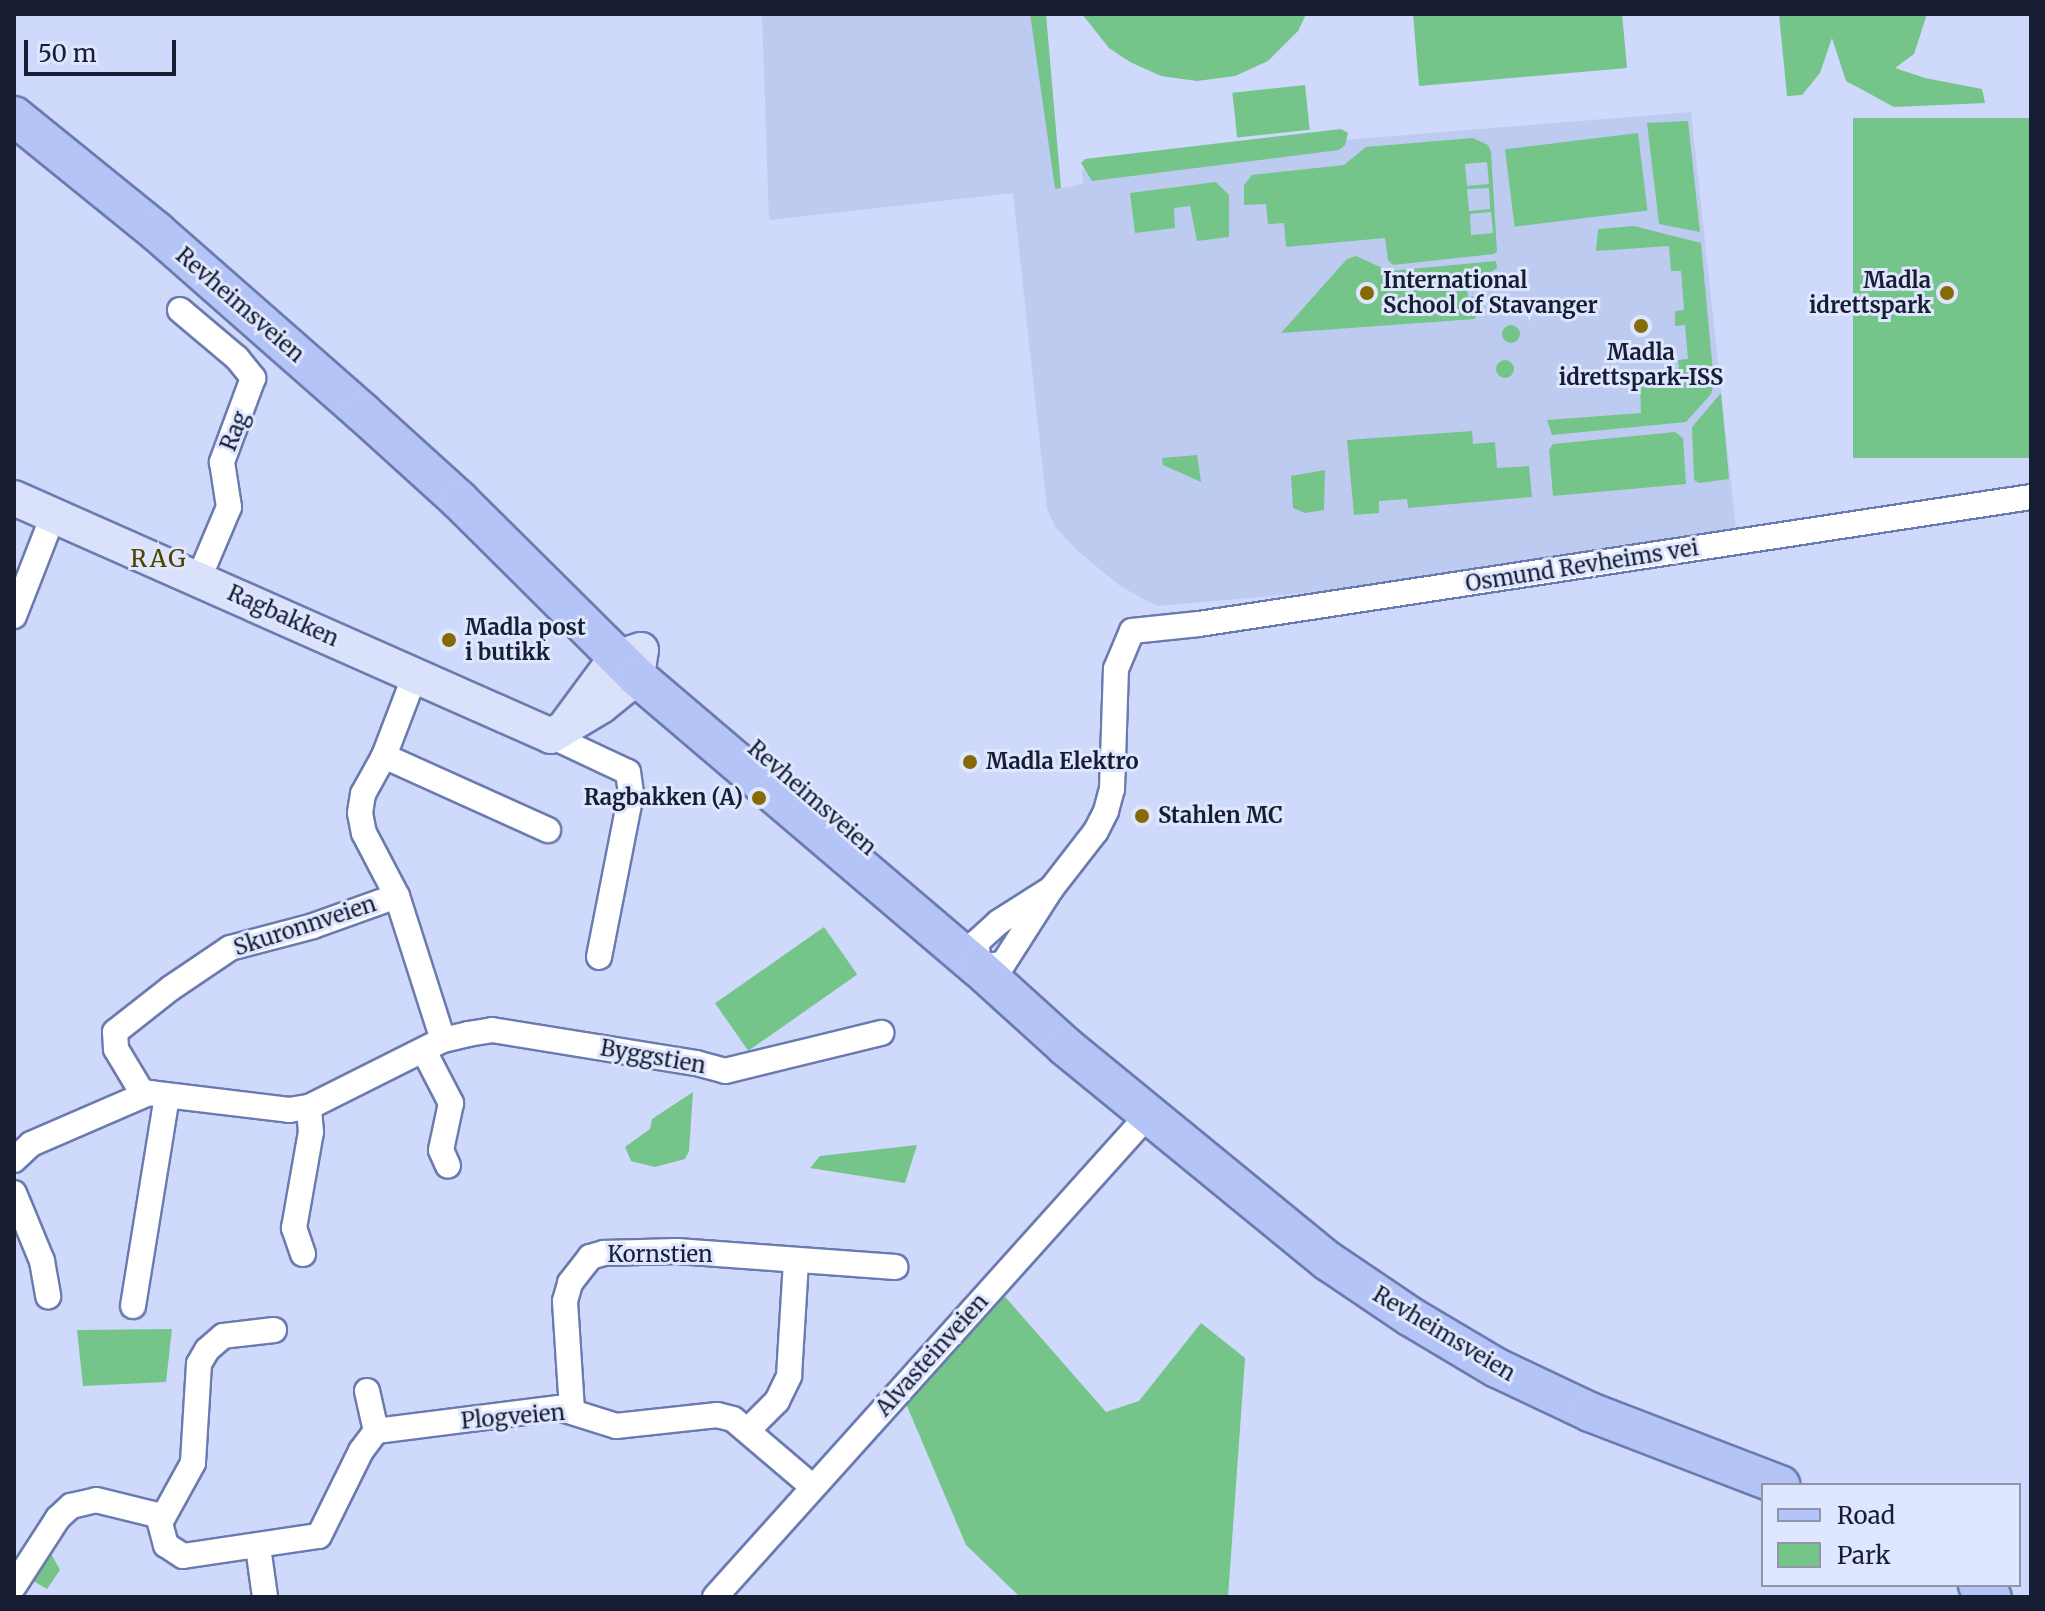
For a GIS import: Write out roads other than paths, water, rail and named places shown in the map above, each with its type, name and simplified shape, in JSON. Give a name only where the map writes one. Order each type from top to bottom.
[{"type":"main road","name":"Revheimsveien","points":[[14,116],[168,241],[459,500],[631,662],[1077,1034],[1149,1114],[1328,1261],[1411,1317],[1497,1368],[1590,1412],[1775,1483]]},
{"type":"street","name":"Rag","points":[[180,310],[237,358],[253,378],[222,462],[229,507],[199,578]]},
{"type":"street","name":"Osmund Revheims vei","points":[[1051,889],[1091,839],[1106,811],[1112,789],[1116,669],[1132,631],[1199,624],[2031,497]]},
{"type":"street","name":"Ragbakken","points":[[14,498],[415,675],[559,730],[628,772],[631,794],[599,957]]},
{"type":"street","points":[[14,616],[53,516]]},
{"type":"street","points":[[559,730],[631,662]]},
{"type":"street","name":"Skuronnveien","points":[[415,675],[384,756],[363,794],[360,813],[364,833],[397,896],[434,1046]]},
{"type":"street","points":[[384,756],[548,830]]},
{"type":"street","points":[[986,958],[1021,941],[1051,889]]},
{"type":"street","points":[[986,958],[999,922],[1051,889]]},
{"type":"street","name":"Skuronnveien","points":[[155,1095],[116,1049],[115,1032],[171,988],[230,948],[313,926],[397,896]]},
{"type":"street","name":"Byggstien","points":[[14,1160],[31,1144],[155,1095],[188,1095],[289,1110],[309,1107],[434,1046],[492,1030],[696,1063],[725,1071],[881,1033]]},
{"type":"street","points":[[434,1046],[451,1103],[441,1150],[448,1166]]},
{"type":"street","points":[[133,1306],[155,1095]]},
{"type":"street","points":[[303,1254],[294,1228],[311,1132],[309,1107]]},
{"type":"street","name":"Alvasteinveien","points":[[715,1597],[1149,1114]]},
{"type":"street","points":[[14,1193],[42,1261],[48,1296]]},
{"type":"street","name":"Kornstien","points":[[572,1410],[565,1301],[574,1275],[590,1257],[604,1253],[677,1251],[895,1267]]},
{"type":"street","points":[[748,1430],[777,1401],[789,1376],[796,1262]]},
{"type":"street","points":[[274,1330],[223,1336],[202,1357],[198,1375],[193,1463],[161,1516],[162,1537],[174,1552],[183,1556],[319,1536],[361,1451],[376,1431],[367,1391]]},
{"type":"street","name":"Plogveien","points":[[376,1431],[559,1408],[616,1426],[717,1415],[733,1419],[748,1430],[813,1487]]},
{"type":"street","points":[[14,1586],[58,1518],[71,1506],[96,1500],[161,1516]]},
{"type":"street","points":[[258,1547],[265,1597]]},
{"type":"place","name":"International School of Stavanger","points":[[1367,293]]},
{"type":"place","name":"Madla idrettspark","points":[[1947,293]]},
{"type":"place","name":"Madla idrettspark-ISS","points":[[1641,326]]},
{"type":"place","name":"Madla post i butikk","points":[[449,640]]},
{"type":"place","name":"Madla Elektro","points":[[970,762]]},
{"type":"place","name":"Ragbakken (A)","points":[[759,798]]},
{"type":"place","name":"Stahlen MC","points":[[1142,816]]},
{"type":"district","name":"RAG","points":[[159,559]]}]
